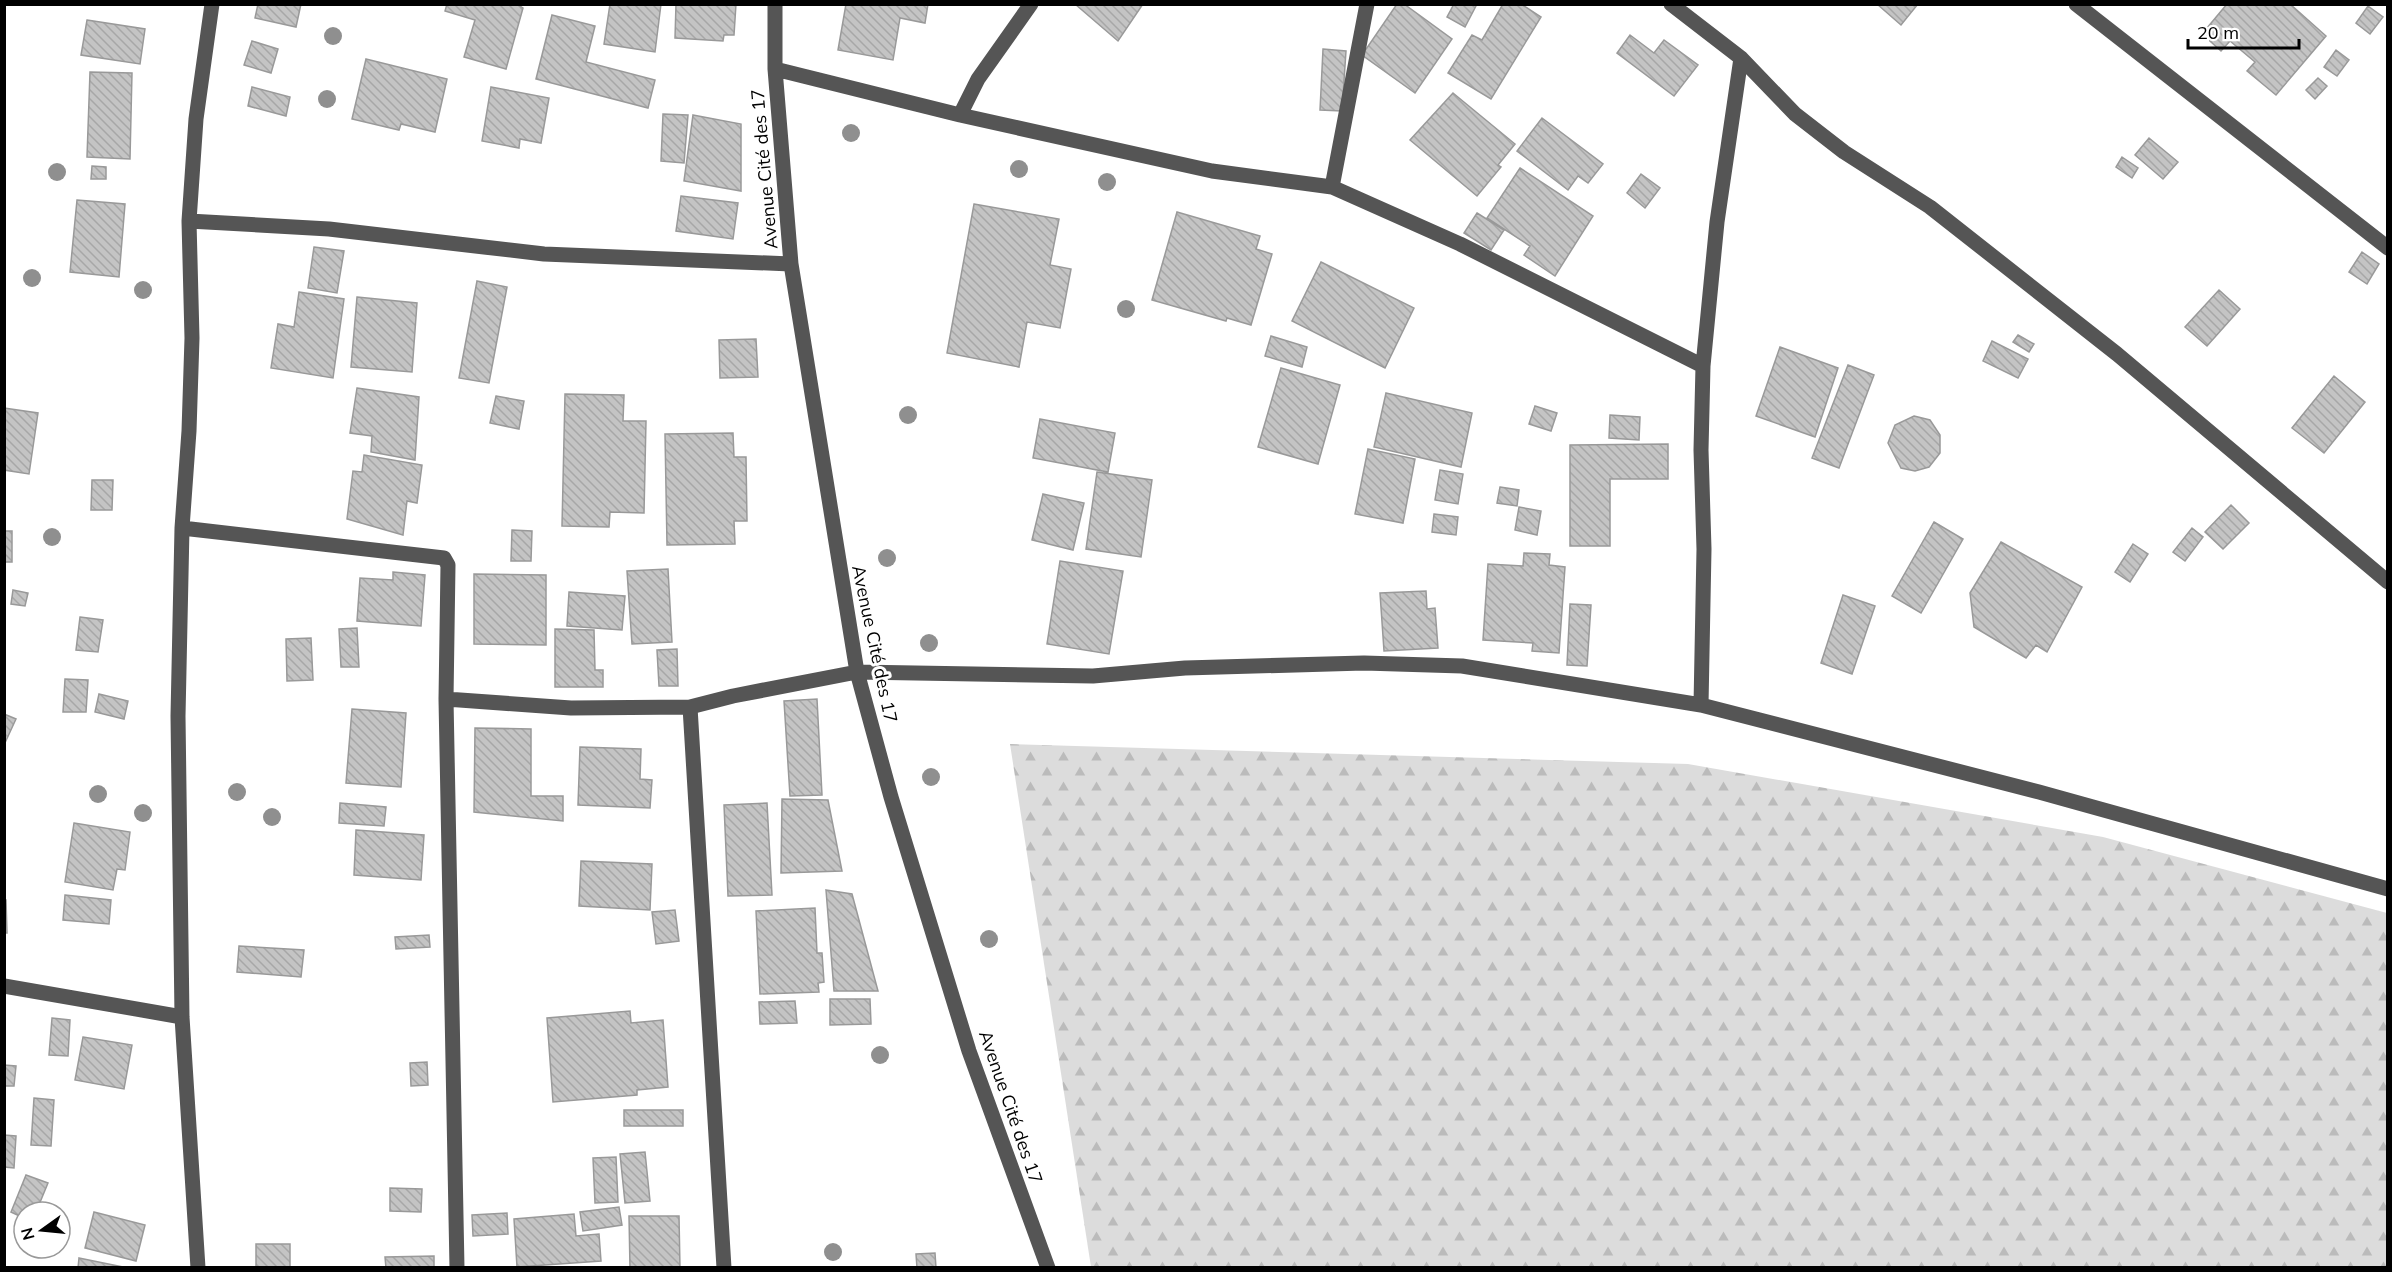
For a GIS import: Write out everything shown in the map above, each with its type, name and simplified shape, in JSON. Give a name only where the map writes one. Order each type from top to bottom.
[{"type":"street","points":[[198,1268],[182,1017],[178,716],[182,528],[189,431],[192,338],[189,221],[196,119],[213,4]]},
{"type":"street","name":"Avenue Cité des 17","points":[[775,4],[775,69],[791,264],[857,672],[891,797],[969,1052],[1048,1268]]},
{"type":"street","points":[[960,115],[978,79],[1031,4]]},
{"type":"street","points":[[1332,187],[1367,4]]},
{"type":"street","points":[[1671,4],[1741,58],[1795,114],[1844,152],[1930,207],[2080,325],[2388,582]]},
{"type":"street","points":[[2076,4],[2388,248]]},
{"type":"street","points":[[1701,705],[1704,549],[1701,450],[1703,366],[1717,222],[1741,58]]},
{"type":"street","points":[[775,69],[960,115],[1212,171],[1332,187],[1460,244],[1703,366]]},
{"type":"street","points":[[189,221],[330,229],[544,254],[791,264]]},
{"type":"street","points":[[182,528],[444,558],[448,565],[446,699],[456,1268]]},
{"type":"street","points":[[446,699],[571,708],[690,707],[732,696],[857,672],[1093,676],[1185,668],[1364,663],[1462,666],[1701,705],[2039,792],[2388,889]]},
{"type":"street","points":[[690,707],[724,1268]]},
{"type":"street","points":[[4,986],[182,1017]]},
{"type":"green space","points":[[1010,744],[1688,764],[2103,837],[2387,913],[2387,1267],[1091,1267]]},
{"type":"building","points":[[258,4],[301,4],[296,27],[255,18]]},
{"type":"building","points":[[447,4],[517,4],[523,8],[506,69],[464,57],[475,20],[445,11]]},
{"type":"building","points":[[610,4],[661,4],[655,52],[604,44]]},
{"type":"building","points":[[676,4],[736,4],[734,35],[724,35],[723,41],[675,38]]},
{"type":"building","points":[[846,4],[928,4],[925,23],[900,18],[893,60],[838,50]]},
{"type":"building","points":[[1075,4],[1143,4],[1118,41]]},
{"type":"building","points":[[1397,4],[1404,4],[1452,39],[1415,93],[1362,55]]},
{"type":"building","points":[[1454,4],[1477,4],[1465,27],[1447,17]]},
{"type":"building","points":[[1503,4],[1521,4],[1541,17],[1491,99],[1448,73],[1472,35],[1482,40]]},
{"type":"building","points":[[1877,4],[1918,4],[1901,25]]},
{"type":"building","points":[[2227,4],[2290,4],[2326,36],[2276,95],[2247,71],[2255,62],[2230,41],[2221,51],[2202,34]]},
{"type":"building","points":[[2368,6],[2383,17],[2370,34],[2356,23]]},
{"type":"building","points":[[552,15],[595,26],[586,62],[655,80],[648,108],[536,79]]},
{"type":"building","points":[[87,20],[145,29],[140,64],[81,55]]},
{"type":"building","points":[[1630,35],[1654,53],[1664,40],[1698,65],[1674,96],[1617,53]]},
{"type":"building","points":[[252,41],[278,49],[271,73],[244,65]]},
{"type":"building","points":[[1323,49],[1346,51],[1342,111],[1320,110]]},
{"type":"building","points":[[2336,50],[2349,60],[2337,76],[2324,67]]},
{"type":"building","points":[[366,59],[447,79],[435,132],[401,124],[399,130],[352,119]]},
{"type":"building","points":[[90,72],[132,73],[130,159],[87,157]]},
{"type":"building","points":[[2318,78],[2327,86],[2315,99],[2306,90]]},
{"type":"building","points":[[252,87],[290,97],[286,116],[248,106]]},
{"type":"building","points":[[491,87],[549,98],[541,143],[520,139],[519,148],[482,141]]},
{"type":"building","points":[[1453,93],[1515,144],[1498,165],[1501,167],[1477,196],[1410,140]]},
{"type":"building","points":[[663,114],[688,115],[684,163],[661,161]]},
{"type":"building","points":[[693,115],[741,124],[741,191],[684,181]]},
{"type":"building","points":[[1542,118],[1603,164],[1588,183],[1578,176],[1568,190],[1517,151]]},
{"type":"building","points":[[2149,138],[2178,162],[2163,179],[2135,155]]},
{"type":"building","points":[[2122,157],[2138,168],[2132,178],[2116,167]]},
{"type":"building","points":[[92,166],[106,167],[106,179],[91,179]]},
{"type":"building","points":[[1520,168],[1593,216],[1555,276],[1524,255],[1530,246],[1487,218]]},
{"type":"building","points":[[1641,174],[1660,188],[1645,208],[1627,193]]},
{"type":"building","points":[[681,196],[738,203],[733,239],[676,231]]},
{"type":"building","points":[[77,200],[125,204],[119,277],[70,272]]},
{"type":"building","points":[[974,204],[1059,219],[1050,265],[1071,269],[1060,328],[1027,322],[1019,367],[947,353]]},
{"type":"building","points":[[1177,212],[1260,236],[1256,249],[1272,254],[1251,325],[1227,318],[1226,321],[1152,300]]},
{"type":"building","points":[[1477,213],[1504,230],[1491,250],[1464,233]]},
{"type":"building","points":[[314,247],[344,251],[337,293],[308,288]]},
{"type":"building","points":[[2362,252],[2379,264],[2367,284],[2349,272]]},
{"type":"building","points":[[1321,262],[1414,308],[1385,368],[1292,321]]},
{"type":"building","points":[[477,281],[507,287],[489,383],[459,378]]},
{"type":"building","points":[[2219,290],[2240,309],[2207,346],[2185,327]]},
{"type":"building","points":[[299,292],[344,299],[333,378],[271,368],[278,324],[294,327]]},
{"type":"building","points":[[357,297],[417,303],[412,372],[351,367]]},
{"type":"building","points":[[2018,335],[2034,344],[2029,352],[2013,342]]},
{"type":"building","points":[[1271,336],[1307,347],[1302,367],[1265,356]]},
{"type":"building","points":[[756,339],[758,377],[720,378],[719,340]]},
{"type":"building","points":[[1992,341],[2028,359],[2018,378],[1983,361]]},
{"type":"building","points":[[1780,347],[1838,368],[1815,437],[1756,416]]},
{"type":"building","points":[[1848,365],[1874,375],[1839,468],[1812,458]]},
{"type":"building","points":[[1281,368],[1340,385],[1318,464],[1258,447]]},
{"type":"building","points":[[2334,376],[2365,402],[2324,453],[2292,428]]},
{"type":"building","points":[[357,388],[419,397],[415,460],[371,452],[372,436],[350,433]]},
{"type":"building","points":[[1386,393],[1472,413],[1461,467],[1374,447]]},
{"type":"building","points":[[565,394],[624,395],[623,421],[646,421],[644,513],[610,512],[609,527],[562,526]]},
{"type":"building","points":[[496,396],[524,401],[519,429],[490,423]]},
{"type":"building","points":[[1535,406],[1557,413],[1551,431],[1529,424]]},
{"type":"building","points":[[4,408],[38,413],[29,474],[4,470]]},
{"type":"building","points":[[1610,415],[1640,417],[1639,440],[1609,438]]},
{"type":"building","points":[[1914,416],[1930,420],[1940,435],[1940,453],[1929,467],[1915,471],[1901,468],[1888,443],[1895,425]]},
{"type":"building","points":[[1040,419],[1115,433],[1108,472],[1033,458]]},
{"type":"building","points":[[733,433],[734,457],[746,457],[747,521],[734,521],[735,544],[667,545],[665,434]]},
{"type":"building","points":[[1668,444],[1668,479],[1610,479],[1610,546],[1570,546],[1570,445]]},
{"type":"building","points":[[1368,449],[1415,459],[1403,523],[1355,514]]},
{"type":"building","points":[[364,455],[422,465],[417,503],[407,501],[403,535],[347,519],[353,471],[362,472]]},
{"type":"building","points":[[1440,470],[1463,474],[1458,504],[1435,500]]},
{"type":"building","points":[[1097,472],[1152,480],[1141,557],[1086,549]]},
{"type":"building","points":[[92,480],[113,480],[112,510],[91,510]]},
{"type":"building","points":[[1500,487],[1519,490],[1517,506],[1497,503]]},
{"type":"building","points":[[1043,494],[1084,503],[1073,550],[1032,540]]},
{"type":"building","points":[[2231,505],[2249,523],[2223,549],[2205,532]]},
{"type":"building","points":[[1519,507],[1541,511],[1537,535],[1515,530]]},
{"type":"building","points":[[1434,514],[1458,517],[1456,535],[1432,532]]},
{"type":"building","points":[[1934,522],[1963,539],[1921,613],[1892,596]]},
{"type":"building","points":[[2192,528],[2203,537],[2185,561],[2173,552]]},
{"type":"building","points":[[512,530],[532,531],[531,561],[511,561]]},
{"type":"building","points":[[4,531],[12,531],[12,562],[4,562]]},
{"type":"building","points":[[2001,542],[2082,587],[2047,652],[2036,645],[2026,658],[1974,627],[1970,593]]},
{"type":"building","points":[[2133,544],[2148,554],[2130,582],[2115,572]]},
{"type":"building","points":[[1524,553],[1550,554],[1549,565],[1565,567],[1559,653],[1532,651],[1533,643],[1483,640],[1488,564],[1523,566]]},
{"type":"building","points":[[1060,561],[1123,571],[1109,654],[1047,644]]},
{"type":"building","points":[[668,569],[672,642],[632,644],[627,571]]},
{"type":"building","points":[[393,572],[425,575],[421,626],[357,621],[360,578],[393,580]]},
{"type":"building","points":[[474,574],[546,575],[546,645],[474,644]]},
{"type":"building","points":[[13,590],[28,593],[25,606],[11,604]]},
{"type":"building","points":[[1426,591],[1427,609],[1435,608],[1438,648],[1384,651],[1380,593]]},
{"type":"building","points":[[569,592],[625,596],[622,630],[567,626]]},
{"type":"building","points":[[1843,595],[1875,606],[1852,674],[1821,663]]},
{"type":"building","points":[[1570,604],[1591,605],[1587,666],[1567,665]]},
{"type":"building","points":[[80,617],[103,620],[98,652],[76,650]]},
{"type":"building","points":[[357,628],[359,667],[341,667],[339,629]]},
{"type":"building","points":[[555,629],[594,630],[595,670],[603,670],[603,687],[555,687]]},
{"type":"building","points":[[311,638],[313,680],[287,681],[286,639]]},
{"type":"building","points":[[677,649],[678,686],[659,686],[657,650]]},
{"type":"building","points":[[65,679],[88,680],[86,712],[63,712]]},
{"type":"building","points":[[99,694],[128,701],[124,719],[95,712]]},
{"type":"building","points":[[817,699],[822,795],[790,796],[784,701]]},
{"type":"building","points":[[352,709],[406,713],[401,787],[346,783]]},
{"type":"building","points":[[4,714],[16,719],[4,745]]},
{"type":"building","points":[[475,728],[531,729],[531,796],[563,796],[563,821],[474,812]]},
{"type":"building","points":[[580,747],[641,749],[640,779],[652,780],[650,808],[578,805]]},
{"type":"building","points":[[782,799],[828,800],[842,871],[781,873]]},
{"type":"building","points":[[340,803],[386,807],[384,826],[339,823]]},
{"type":"building","points":[[767,803],[772,895],[728,896],[724,805]]},
{"type":"building","points":[[74,823],[130,832],[125,870],[117,869],[113,890],[65,882]]},
{"type":"building","points":[[356,830],[424,835],[421,880],[354,875]]},
{"type":"building","points":[[581,861],[652,864],[650,910],[579,906]]},
{"type":"building","points":[[826,890],[852,894],[878,991],[834,991]]},
{"type":"building","points":[[65,895],[111,900],[109,924],[63,920]]},
{"type":"building","points":[[4,900],[6,900],[7,933],[4,933]]},
{"type":"building","points":[[815,908],[817,953],[822,953],[824,982],[818,983],[819,992],[760,994],[756,911]]},
{"type":"building","points":[[675,910],[679,941],[656,944],[652,912]]},
{"type":"building","points":[[429,935],[430,947],[396,949],[395,937]]},
{"type":"building","points":[[239,946],[304,950],[301,977],[237,972]]},
{"type":"building","points":[[830,999],[870,999],[871,1024],[830,1025]]},
{"type":"building","points":[[795,1001],[797,1023],[760,1024],[759,1002]]},
{"type":"building","points":[[630,1011],[631,1023],[663,1020],[668,1087],[637,1090],[637,1095],[553,1102],[547,1018]]},
{"type":"building","points":[[52,1018],[70,1020],[68,1056],[49,1055]]},
{"type":"building","points":[[83,1037],[132,1045],[124,1089],[75,1080]]},
{"type":"building","points":[[427,1062],[428,1085],[411,1086],[410,1063]]},
{"type":"building","points":[[4,1065],[16,1066],[14,1086],[4,1086]]},
{"type":"building","points":[[34,1098],[54,1100],[51,1146],[31,1145]]},
{"type":"building","points":[[624,1110],[683,1110],[683,1126],[624,1126]]},
{"type":"building","points":[[4,1135],[16,1136],[14,1168],[4,1167]]},
{"type":"building","points":[[645,1152],[650,1201],[625,1203],[620,1154]]},
{"type":"building","points":[[616,1157],[618,1202],[595,1203],[593,1158]]},
{"type":"building","points":[[26,1175],[48,1183],[41,1200],[16,1200]]},
{"type":"building","points":[[390,1188],[422,1189],[421,1212],[390,1211]]},
{"type":"building","points":[[619,1207],[622,1225],[583,1231],[580,1212]]},
{"type":"building","points":[[94,1212],[145,1225],[136,1261],[85,1248]]},
{"type":"building","points":[[507,1213],[508,1234],[473,1236],[472,1215]]},
{"type":"building","points":[[574,1214],[576,1236],[599,1234],[601,1261],[517,1267],[514,1219]]},
{"type":"building","points":[[629,1216],[679,1216],[680,1268],[630,1268]]},
{"type":"building","points":[[256,1244],[290,1244],[290,1268],[256,1268]]},
{"type":"building","points":[[935,1253],[936,1268],[917,1268],[916,1254]]},
{"type":"building","points":[[434,1256],[434,1268],[386,1268],[385,1257]]},
{"type":"building","points":[[79,1258],[128,1268],[78,1268]]}]
